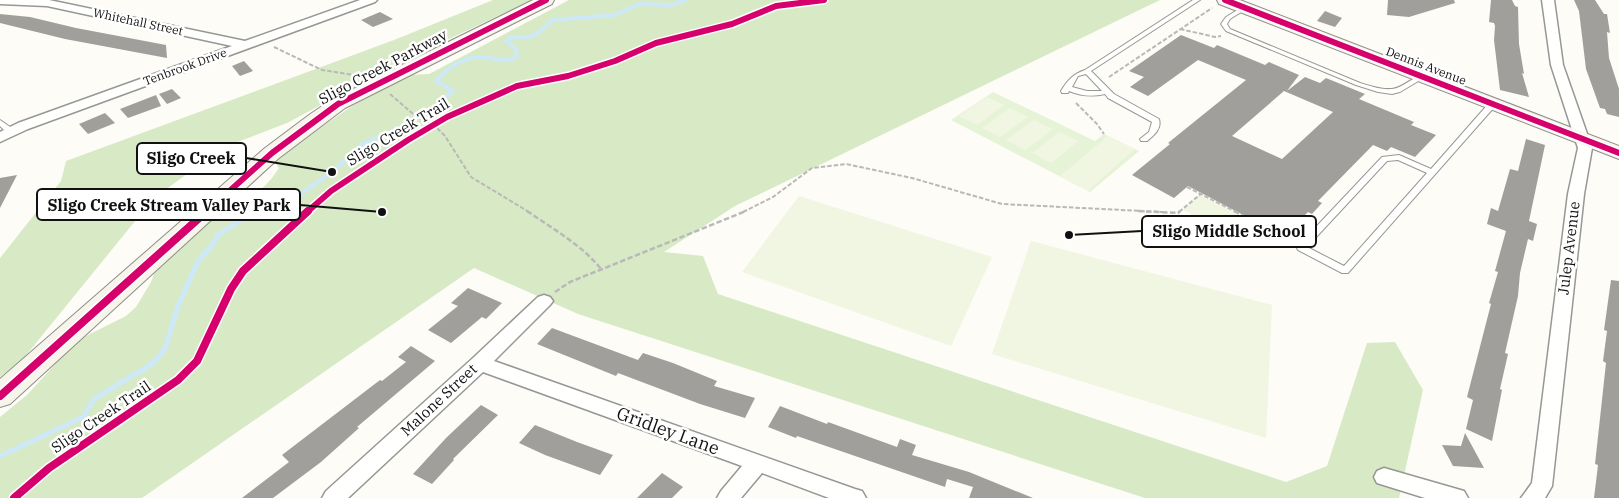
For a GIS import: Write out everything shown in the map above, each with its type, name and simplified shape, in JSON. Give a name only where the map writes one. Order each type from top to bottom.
[{"type":"street","name":"Whitehall Street","points":[[0,0],[46,3],[245,45]]},
{"type":"street","name":"Tenbrook Drive","points":[[5,135],[371,0]]},
{"type":"street","name":"Sligo Creek Parkway","points":[[0,396],[272,153],[316,119],[373,85],[546,0]]},
{"type":"street","name":"Julep Avenue","points":[[1532,498],[1542,486],[1576,194],[1584,148],[1557,65],[1548,0]]},
{"type":"street","name":"Dennis Avenue","points":[[1220,3],[1244,8],[1619,153]]},
{"type":"street","name":"Malone Street","points":[[333,498],[480,363],[544,301]]},
{"type":"street","name":"Gridley Lane","points":[[480,363],[856,498]]},
{"type":"street","points":[[728,498],[758,463]]},
{"type":"street","points":[[1384,477],[1456,498]]},
{"type":"lane","points":[[1107,92],[1093,95],[1066,89],[1076,75],[1087,71],[1197,0]]},
{"type":"lane","points":[[1244,8],[1228,18],[1224,24],[1228,30],[1358,84],[1380,91],[1394,92],[1404,89],[1422,77]]},
{"type":"lane","points":[[1087,71],[1107,92],[1156,121],[1152,133],[1144,139]]},
{"type":"lane","points":[[1432,172],[1399,157],[1385,159],[1301,248],[1345,271],[1493,104]]},
{"type":"lane","points":[[0,122],[5,135]]},
{"type":"path","points":[[1108,78],[1220,3]]},
{"type":"path","points":[[1180,29],[1215,37],[1225,35]]},
{"type":"path","points":[[272,45],[322,70],[363,76]]},
{"type":"path","points":[[385,87],[412,114],[421,119],[436,123],[471,177],[516,203],[576,245],[593,259],[601,269]]},
{"type":"path","points":[[1066,89],[1104,134]]},
{"type":"path","points":[[544,301],[570,282],[751,209],[773,197],[812,168],[827,165],[846,164],[871,168],[1002,204],[1178,213],[1202,193]]},
{"type":"path","points":[[1187,187],[1202,193],[1290,240],[1297,233]]},
{"type":"green space","points":[[493,0],[532,0],[413,56],[287,123],[222,148],[153,199],[23,359],[0,377],[0,258],[61,181],[66,161],[394,40]]},
{"type":"green space","points":[[569,0],[1160,0],[735,206],[664,252],[703,256],[718,294],[1286,482],[1327,466],[1367,343],[1395,342],[1423,390],[1399,498],[1145,498],[578,314],[474,268],[142,498],[0,498],[0,417],[28,394],[76,341],[126,316],[136,307],[151,282],[157,266],[223,205],[229,207],[252,196],[263,188],[279,168],[275,162],[271,162],[352,106],[407,75],[429,74]]},
{"type":"green space","points":[[993,92],[1095,141],[1104,134],[1139,151],[1090,192],[951,120]]},
{"type":"green space","points":[[987,97],[1004,105],[977,125],[959,116]]},
{"type":"green space","points":[[1010,108],[1028,117],[1000,137],[982,128]]},
{"type":"green space","points":[[1034,120],[1053,129],[1025,150],[1006,140]]},
{"type":"green space","points":[[1059,132],[1079,141],[1051,163],[1032,153]]},
{"type":"green space","points":[[1108,136],[1135,149],[1088,191],[1060,176]]},
{"type":"green space","points":[[1200,195],[1255,223],[1238,239],[1183,210]]},
{"type":"green space","points":[[799,196],[992,257],[951,346],[742,272]]},
{"type":"green space","points":[[1031,241],[1272,305],[1266,438],[992,354]]},
{"type":"building","points":[[1388,0],[1454,0],[1455,3],[1409,17],[1387,15]]},
{"type":"building","points":[[1491,0],[1512,0],[1515,6],[1518,7],[1519,44],[1524,74],[1522,73],[1529,97],[1500,90],[1494,40],[1495,26],[1494,23],[1489,22]]},
{"type":"building","points":[[1574,0],[1595,0],[1604,14],[1607,14],[1610,33],[1607,32],[1609,58],[1619,89],[1619,117],[1607,114],[1605,109],[1600,108],[1586,69],[1579,11]]},
{"type":"building","points":[[1325,11],[1342,18],[1335,27],[1317,21]]},
{"type":"building","points":[[380,12],[393,19],[373,27],[361,20]]},
{"type":"building","points":[[0,14],[30,17],[166,45],[167,58],[65,39],[0,23]]},
{"type":"building","points":[[1181,35],[1214,48],[1217,45],[1265,65],[1269,62],[1299,75],[1287,91],[1305,77],[1320,83],[1326,78],[1365,94],[1359,99],[1414,122],[1411,125],[1436,135],[1415,157],[1391,147],[1387,151],[1373,145],[1318,201],[1322,203],[1312,214],[1308,212],[1285,235],[1188,186],[1174,198],[1132,175],[1170,144],[1168,143],[1246,80],[1198,60],[1148,96],[1130,87],[1144,77],[1129,71]],"holes":[[[1284,91],[1333,112],[1282,159],[1232,136]]]},
{"type":"building","points":[[244,61],[253,71],[240,76],[232,66]]},
{"type":"building","points":[[172,89],[181,98],[167,104],[159,94]]},
{"type":"building","points":[[156,95],[161,106],[128,118],[120,109]]},
{"type":"building","points":[[105,113],[115,123],[88,134],[79,124]]},
{"type":"building","points":[[1526,139],[1545,145],[1529,221],[1537,224],[1533,241],[1528,239],[1520,273],[1518,296],[1505,353],[1508,354],[1500,389],[1502,390],[1492,441],[1466,429],[1473,400],[1467,397],[1491,304],[1489,303],[1498,272],[1495,271],[1506,231],[1487,224],[1491,208],[1498,211],[1510,169],[1518,171]]},
{"type":"building","points":[[17,175],[0,208],[0,178]]},
{"type":"building","points":[[1611,280],[1619,281],[1619,498],[1594,498],[1598,465],[1595,464],[1606,363],[1603,361],[1607,331],[1604,330]]},
{"type":"building","points":[[468,288],[502,303],[486,319],[482,317],[451,343],[428,330],[458,306],[451,303]]},
{"type":"building","points":[[552,328],[638,360],[643,353],[673,363],[717,381],[714,386],[755,398],[745,418],[700,404],[618,373],[616,376],[537,344]]},
{"type":"building","points":[[411,346],[435,361],[357,427],[359,428],[321,462],[273,498],[242,498],[289,462],[282,455],[406,362],[398,357]]},
{"type":"building","points":[[481,405],[498,415],[453,459],[432,484],[413,474],[446,438]]},
{"type":"building","points":[[780,406],[897,447],[900,439],[916,445],[912,455],[969,472],[1033,498],[969,498],[973,487],[947,479],[945,487],[797,436],[796,438],[768,427]]},
{"type":"building","points":[[535,425],[613,455],[600,475],[545,455],[519,443]]},
{"type":"building","points":[[1465,433],[1484,468],[1453,466],[1442,445],[1461,446]]},
{"type":"building","points":[[662,473],[683,487],[672,498],[637,498]]},
{"type":"waterway","points":[[276,211],[332,172],[364,143],[397,129],[437,105],[453,91],[436,81],[456,64],[476,57],[504,60],[517,57],[516,49],[506,41],[511,37],[527,37],[537,34],[553,20],[615,15],[639,4],[672,5],[685,0]]},
{"type":"waterway","points":[[0,456],[83,417],[94,399],[152,364],[165,349],[178,306],[198,261],[213,244],[218,235],[241,220],[276,211]]},
{"type":"waterway","points":[[271,212],[276,211]]},
{"type":"cycle path","points":[[0,396],[272,153],[316,119],[338,104],[546,0]]},
{"type":"cycle path","name":"Sligo Creek Trail","points":[[14,498],[49,468],[178,380],[197,361],[231,289],[243,271],[331,191],[408,140],[447,117],[517,86],[568,76],[615,61],[656,43],[732,24],[776,6],[824,0]]},
{"type":"cycle path","points":[[1225,0],[1619,153]]},
{"type":"place","name":"Sligo Creek","points":[[332,172]]},
{"type":"place","name":"Sligo Creek Stream Valley Park","points":[[382,212]]},
{"type":"place","name":"Sligo Middle School","points":[[1069,235]]}]
